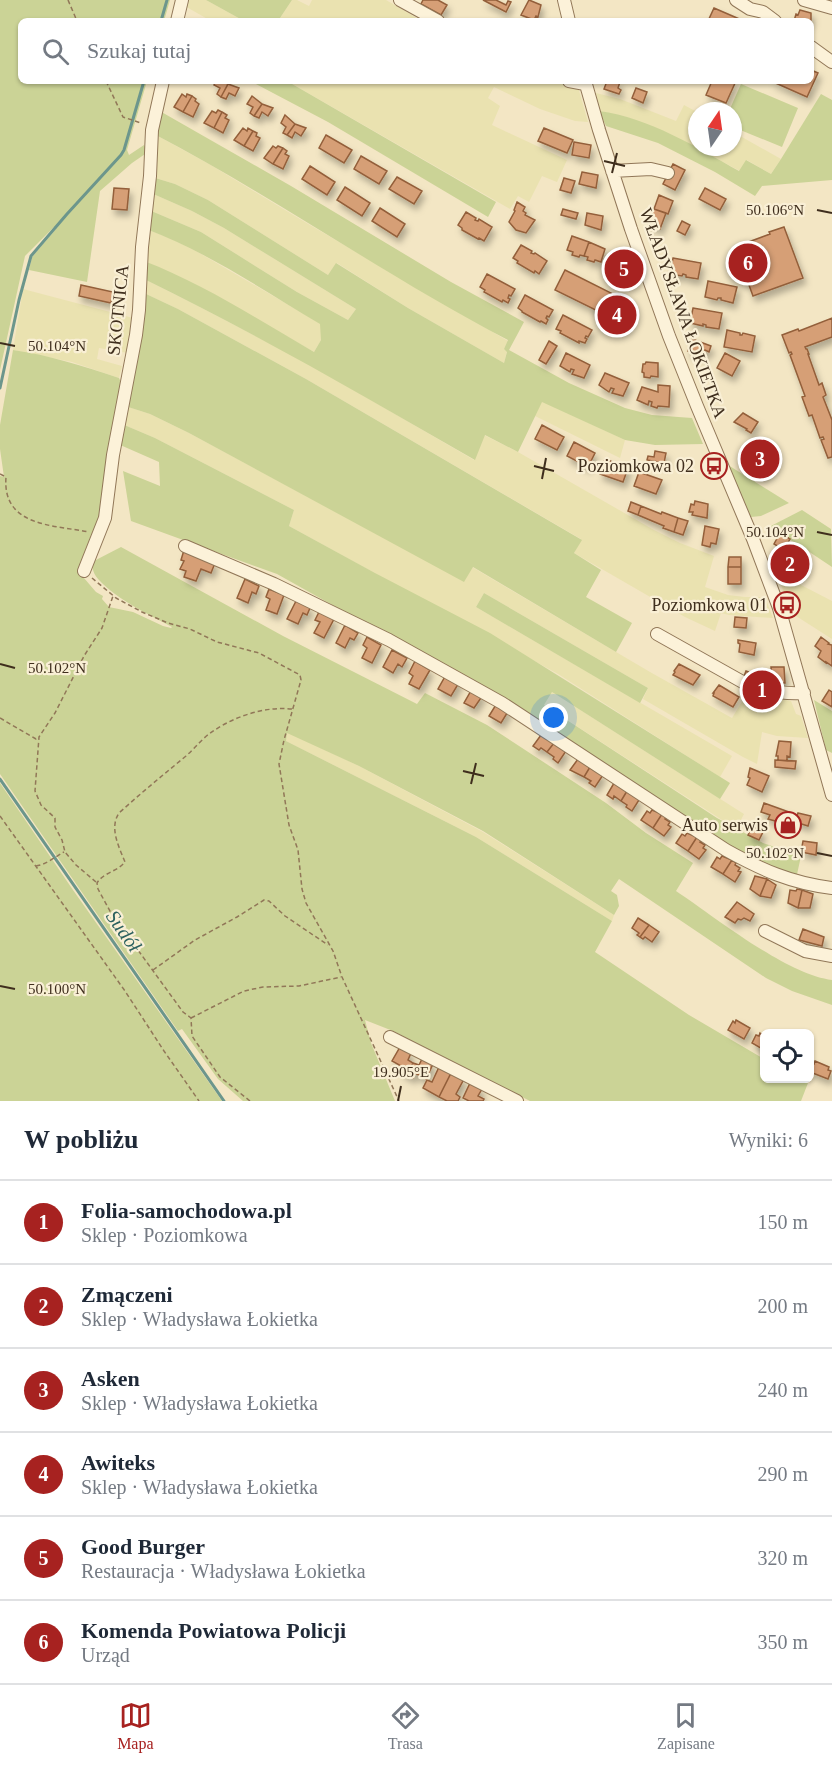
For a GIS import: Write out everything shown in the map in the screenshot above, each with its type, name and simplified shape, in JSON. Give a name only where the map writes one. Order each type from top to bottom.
[{"type":"street","points":[[178,18],[182,0]]},
{"type":"street","points":[[400,0],[433,18]]},
{"type":"street","points":[[564,0],[568,18]]},
{"type":"street","points":[[736,0],[771,18]]},
{"type":"street","points":[[804,0],[832,8]]},
{"type":"street","points":[[814,49],[832,62]]},
{"type":"street","name":"SKOTNICA","points":[[84,571],[108,508],[113,455],[139,310],[153,127],[162,84]]},
{"type":"street","name":"WŁADYSŁAWA ŁOKIETKA","points":[[586,84],[612,171],[669,336],[779,608],[832,795]]},
{"type":"street","points":[[612,171],[651,169],[668,173]]},
{"type":"street","points":[[185,546],[274,584],[389,640],[502,703],[726,850],[758,868],[799,883],[832,888]]},
{"type":"street","points":[[657,634],[748,685],[764,691],[804,693]]},
{"type":"street","points":[[765,931],[805,951],[832,957]]},
{"type":"street","points":[[390,1037],[517,1101]]},
{"type":"path","points":[[68,0],[76,18]]},
{"type":"path","points":[[107,84],[123,117],[153,127]]},
{"type":"path","points":[[0,474],[6,477],[6,489],[12,506],[26,517],[45,526],[97,537]]},
{"type":"path","points":[[84,571],[114,596],[142,612],[190,629],[205,637],[259,653],[295,670],[300,675],[301,680],[279,758],[289,825],[298,850],[300,880],[306,903],[338,961],[342,977],[399,1101]]},
{"type":"path","points":[[114,596],[102,628],[39,737],[35,791],[41,805],[55,818],[55,827],[65,852],[97,883],[111,913],[183,1012],[191,1018],[192,1036],[220,1077],[250,1101]]},
{"type":"path","points":[[97,883],[101,876],[121,868],[125,862],[116,839],[115,819],[160,776],[188,755],[209,734],[228,723],[251,713],[268,709],[293,709]]},
{"type":"path","points":[[0,718],[36,739],[39,737]]},
{"type":"path","points":[[0,816],[125,991],[199,1101]]},
{"type":"path","points":[[39,872],[53,858],[65,852]]},
{"type":"path","points":[[35,866],[44,865]]},
{"type":"path","points":[[153,970],[195,940],[264,900],[269,901],[285,916],[329,945]]},
{"type":"path","points":[[191,1018],[244,992],[263,987],[299,986],[342,977]]},
{"type":"shaded area","points":[[184,0],[206,0],[239,18],[206,18],[183,5]]},
{"type":"shaded area","points":[[292,0],[309,6],[312,0],[386,0],[417,18],[280,18]]},
{"type":"shaded area","points":[[292,84],[568,84],[578,87],[588,122],[575,121],[540,109],[494,87],[488,98],[500,106],[492,125],[567,160],[557,182],[542,176],[529,202],[518,196],[510,209]]},
{"type":"shaded area","points":[[596,93],[620,99],[676,121],[684,105],[688,107],[688,144],[668,133],[626,117],[599,111]]},
{"type":"shaded area","points":[[154,134],[209,164],[508,341],[504,349],[507,351],[504,363],[408,308],[337,263],[328,275],[208,200],[175,184],[152,177]]},
{"type":"shaded area","points":[[742,137],[781,159],[771,174],[747,160],[740,171],[712,156],[742,156]]},
{"type":"shaded area","points":[[151,193],[224,228],[356,309],[348,320],[297,292],[201,232],[149,210]]},
{"type":"shaded area","points":[[146,229],[196,251],[321,324],[321,340],[314,352],[198,286],[144,261]]},
{"type":"shaded area","points":[[144,279],[309,364],[474,460],[484,435],[654,530],[714,556],[705,587],[728,595],[765,597],[773,618],[721,613],[715,631],[685,617],[574,553],[581,539],[306,379],[178,309],[144,293]]},
{"type":"shaded area","points":[[23,289],[133,318],[128,353],[99,348],[97,359],[122,366],[119,378],[72,362],[13,350]]},
{"type":"shaded area","points":[[542,401],[625,440],[620,458],[535,416]]},
{"type":"shaded area","points":[[125,406],[150,414],[189,433],[464,581],[472,567],[732,718],[749,690],[791,701],[796,714],[801,716],[808,738],[777,736],[762,732],[757,764],[643,699],[648,688],[484,593],[476,607],[732,756],[720,777],[558,674],[289,526],[294,510],[155,438],[122,424]]},
{"type":"shaded area","points":[[776,572],[832,601],[832,639],[796,616],[788,603]]},
{"type":"shaded area","points":[[552,692],[744,814],[736,829],[544,705]]},
{"type":"shaded area","points":[[287,732],[359,766],[483,832],[614,915],[612,921],[476,837],[286,741]]},
{"type":"green space","points":[[0,0],[170,0],[165,18],[18,18],[18,84],[146,84],[127,150],[129,155],[144,145],[148,152],[100,191],[87,282],[29,270],[32,257],[56,229],[54,227],[25,256],[0,370]]},
{"type":"green space","points":[[206,0],[292,0],[280,18],[239,18]]},
{"type":"green space","points":[[256,84],[292,84],[496,202],[488,217],[328,122]]},
{"type":"green space","points":[[741,84],[798,108],[782,147],[742,131],[742,102],[733,102]]},
{"type":"green space","points":[[821,94],[832,100],[832,180],[762,186],[755,196],[715,172],[658,143],[606,126],[599,111],[654,127],[688,143],[688,156],[712,156],[739,171],[746,160],[771,174]]},
{"type":"green space","points":[[158,110],[451,282],[524,322],[509,350],[569,383],[625,408],[652,415],[692,418],[703,444],[655,445],[625,440],[542,402],[518,452],[485,435],[475,460],[270,344],[144,279],[144,261],[210,291],[314,352],[321,340],[320,324],[214,260],[146,229],[149,210],[201,232],[297,292],[348,320],[356,309],[224,228],[151,193],[152,177],[175,184],[208,200],[328,275],[336,263],[408,308],[504,363],[507,352],[504,349],[508,340],[463,316],[199,158],[154,134]]},
{"type":"green space","points":[[144,293],[178,309],[306,379],[582,540],[574,553],[601,570],[586,597],[632,623],[616,652],[473,567],[464,582],[189,433],[150,414],[125,406]]},
{"type":"green space","points":[[13,350],[53,358],[119,378],[123,387],[103,513],[91,535],[78,571],[96,592],[103,596],[102,599],[109,607],[133,612],[163,626],[172,627],[124,600],[96,576],[92,562],[121,547],[283,636],[417,704],[425,693],[487,725],[693,863],[676,891],[752,943],[794,968],[832,980],[832,1005],[792,991],[766,978],[619,879],[611,891],[617,895],[619,906],[614,915],[483,831],[359,766],[287,733],[286,741],[476,837],[612,921],[595,952],[689,1015],[760,1057],[760,1083],[808,1083],[801,1101],[530,1101],[393,1031],[365,1020],[371,1043],[395,1101],[243,1101],[218,1079],[182,1029],[178,1031],[0,774],[0,476],[4,477],[0,449],[0,425]]},
{"type":"green space","points":[[122,424],[155,438],[294,510],[289,526],[490,633],[730,783],[720,799],[552,692],[544,705],[717,818],[763,843],[801,856],[796,879],[728,846],[502,700],[277,574],[131,521],[123,471],[160,486],[159,462],[118,444]]},
{"type":"green space","points":[[728,465],[789,503],[761,516],[751,517]]},
{"type":"green space","points":[[802,510],[831,529],[832,567],[796,543],[767,528]]},
{"type":"green space","points":[[484,593],[648,688],[640,703],[476,607]]},
{"type":"green space","points":[[814,700],[832,711],[832,753],[826,750]]},
{"type":"green space","points":[[0,783],[73,890],[222,1101],[0,1101]]},
{"type":"building","points":[[423,0],[438,0],[447,5],[441,15],[421,4]]},
{"type":"building","points":[[483,0],[496,0],[506,5],[508,1],[511,2],[506,12]]},
{"type":"building","points":[[529,0],[541,5],[538,17],[529,18],[521,15]]},
{"type":"building","points":[[714,8],[737,18],[709,18]]},
{"type":"building","points":[[800,10],[811,13],[811,18],[795,18],[796,14],[798,15]]},
{"type":"building","points":[[228,84],[221,97],[217,94],[220,88],[214,85]]},
{"type":"building","points":[[228,84],[239,88],[235,96],[229,93],[226,99],[221,97]]},
{"type":"building","points":[[606,84],[619,84],[618,88],[621,90],[619,94],[604,89]]},
{"type":"building","points":[[711,84],[735,84],[726,102],[706,95]]},
{"type":"building","points":[[778,84],[813,84],[807,97]]},
{"type":"building","points":[[636,88],[647,92],[643,103],[632,98]]},
{"type":"building","points":[[182,94],[186,97],[187,94],[192,96],[183,112],[174,107]]},
{"type":"building","points":[[192,96],[199,104],[193,117],[183,112]]},
{"type":"building","points":[[252,96],[262,104],[254,116],[250,113],[253,107],[247,104]]},
{"type":"building","points":[[262,104],[273,108],[268,116],[262,112],[259,118],[254,116]]},
{"type":"building","points":[[218,110],[222,112],[214,128],[204,123],[212,111],[216,113]]},
{"type":"building","points":[[222,112],[229,120],[223,133],[214,128]]},
{"type":"building","points":[[285,115],[295,124],[287,135],[283,133],[286,127],[281,123]]},
{"type":"building","points":[[295,124],[306,128],[301,136],[295,132],[292,138],[287,135]]},
{"type":"building","points":[[243,128],[253,131],[244,146],[234,140]]},
{"type":"building","points":[[544,128],[573,140],[567,153],[538,141]]},
{"type":"building","points":[[253,131],[260,138],[253,151],[244,146]]},
{"type":"building","points":[[326,135],[352,150],[344,163],[319,148]]},
{"type":"building","points":[[574,142],[591,145],[589,158],[572,155]]},
{"type":"building","points":[[273,146],[283,148],[273,164],[264,158]]},
{"type":"building","points":[[283,148],[287,151],[285,154],[289,156],[283,169],[273,164]]},
{"type":"building","points":[[361,156],[387,171],[379,184],[354,169]]},
{"type":"building","points":[[673,164],[685,170],[675,190],[663,184]]},
{"type":"building","points":[[310,166],[335,182],[327,195],[302,179]]},
{"type":"building","points":[[582,172],[598,175],[596,188],[579,184]]},
{"type":"building","points":[[397,177],[422,191],[414,204],[389,189]]},
{"type":"building","points":[[564,178],[575,181],[571,193],[560,190]]},
{"type":"building","points":[[345,187],[370,203],[362,216],[337,200]]},
{"type":"building","points":[[114,188],[129,189],[127,210],[112,209]]},
{"type":"building","points":[[705,188],[726,199],[720,210],[699,199]]},
{"type":"building","points":[[659,195],[673,201],[668,214],[654,209]]},
{"type":"building","points":[[517,202],[525,207],[523,211],[525,215],[535,220],[526,233],[516,230],[509,222]]},
{"type":"building","points":[[380,208],[405,224],[397,237],[372,221]]},
{"type":"building","points":[[563,209],[578,213],[576,219],[561,215]]},
{"type":"building","points":[[654,209],[666,213],[660,229],[648,224]]},
{"type":"building","points":[[466,212],[476,218],[475,220],[479,219],[492,227],[484,241],[462,230],[458,225]]},
{"type":"building","points":[[587,213],[603,216],[601,230],[585,225]]},
{"type":"building","points":[[682,221],[690,225],[685,235],[677,231]]},
{"type":"building","points":[[784,227],[803,278],[753,296],[735,247]]},
{"type":"building","points":[[572,236],[589,242],[584,256],[572,255],[573,252],[567,250]]},
{"type":"building","points":[[589,242],[605,249],[601,262],[587,260],[588,257],[584,256]]},
{"type":"building","points":[[521,245],[547,261],[539,274],[517,263],[518,261],[513,258]]},
{"type":"building","points":[[673,258],[701,263],[698,279],[686,277],[683,274],[682,276],[670,274]]},
{"type":"building","points":[[565,270],[613,294],[608,305],[624,313],[620,322],[555,290]]},
{"type":"building","points":[[487,274],[515,289],[511,296],[509,295],[508,303],[484,292],[485,290],[480,287]]},
{"type":"building","points":[[708,281],[737,287],[733,303],[721,300],[721,298],[717,300],[705,297]]},
{"type":"building","points":[[81,285],[113,292],[111,303],[79,296]]},
{"type":"building","points":[[525,295],[553,310],[546,318],[548,320],[546,324],[518,308]]},
{"type":"building","points":[[693,308],[722,313],[719,329],[690,323]]},
{"type":"building","points":[[563,315],[592,330],[588,337],[586,336],[585,343],[579,341],[579,343],[556,329]]},
{"type":"building","points":[[832,318],[832,337],[805,347],[819,385],[822,383],[826,395],[823,397],[832,420],[832,457],[828,458],[821,440],[824,439],[820,438],[812,415],[809,416],[802,397],[805,396],[790,355],[792,354],[789,353],[782,335]]},
{"type":"building","points":[[727,330],[740,333],[740,335],[743,333],[755,336],[752,352],[724,347]]},
{"type":"building","points":[[692,339],[711,346],[709,352],[705,350],[703,356],[688,351]]},
{"type":"building","points":[[549,341],[557,346],[546,364],[539,360]]},
{"type":"building","points":[[566,353],[590,365],[584,378],[572,374],[574,370],[571,369],[570,372],[560,366]]},
{"type":"building","points":[[725,353],[740,361],[732,376],[717,368]]},
{"type":"building","points":[[658,363],[658,377],[644,377],[643,364]]},
{"type":"building","points":[[605,373],[629,383],[623,396],[612,393],[614,389],[611,388],[609,392],[599,385]]},
{"type":"building","points":[[658,385],[670,386],[669,407],[658,406],[657,408],[651,406],[652,402],[649,401],[648,405],[637,400],[642,387],[658,392]]},
{"type":"building","points":[[743,413],[758,422],[751,433],[734,422]]},
{"type":"building","points":[[542,425],[564,437],[557,450],[535,439]]},
{"type":"building","points":[[574,442],[595,453],[588,467],[567,456]]},
{"type":"building","points":[[655,451],[666,453],[664,463],[647,460],[648,456],[654,457]]},
{"type":"building","points":[[757,451],[768,458],[767,460],[771,463],[763,475],[748,466]]},
{"type":"building","points":[[605,459],[628,468],[623,482],[600,474]]},
{"type":"building","points":[[639,472],[662,480],[656,494],[634,486]]},
{"type":"building","points":[[695,501],[708,504],[707,518],[692,515],[693,512],[689,512],[691,504],[694,505]]},
{"type":"building","points":[[631,502],[641,506],[638,515],[628,511]]},
{"type":"building","points":[[641,506],[678,518],[674,532],[638,515]]},
{"type":"building","points":[[678,518],[688,521],[683,535],[674,532]]},
{"type":"building","points":[[705,526],[719,529],[716,544],[711,543],[710,547],[702,545]]},
{"type":"building","points":[[780,533],[790,539],[784,550],[774,544]]},
{"type":"building","points":[[184,550],[215,563],[211,573],[201,569],[196,581],[184,577],[186,571],[180,569],[184,561],[181,560]]},
{"type":"building","points":[[729,557],[741,557],[741,567],[728,567]]},
{"type":"building","points":[[786,557],[798,564],[793,572],[782,563]]},
{"type":"building","points":[[728,567],[741,567],[741,584],[728,584]]},
{"type":"building","points":[[245,579],[259,586],[256,594],[252,592],[248,603],[237,598]]},
{"type":"building","points":[[269,589],[284,595],[277,614],[266,610],[270,599],[266,597]]},
{"type":"building","points":[[297,599],[310,608],[307,615],[303,613],[298,624],[287,619]]},
{"type":"building","points":[[319,612],[334,619],[324,638],[314,633],[320,622],[315,620]]},
{"type":"building","points":[[735,617],[747,618],[746,628],[734,627]]},
{"type":"building","points":[[345,625],[358,633],[354,640],[350,638],[345,648],[336,643]]},
{"type":"building","points":[[367,637],[381,645],[372,663],[362,658],[367,648],[363,645]]},
{"type":"building","points":[[821,637],[832,645],[832,666],[818,657],[821,651],[815,646]]},
{"type":"building","points":[[738,640],[756,643],[754,655],[739,652]]},
{"type":"building","points":[[392,650],[407,658],[402,667],[398,664],[393,673],[383,667]]},
{"type":"building","points":[[415,661],[430,670],[419,689],[409,684],[413,676],[409,673]]},
{"type":"building","points":[[679,664],[700,675],[693,685],[673,675]]},
{"type":"building","points":[[771,667],[784,667],[785,683],[772,683]]},
{"type":"building","points":[[746,671],[762,677],[759,685],[743,679]]},
{"type":"building","points":[[447,673],[460,681],[451,696],[438,689]]},
{"type":"building","points":[[719,685],[739,697],[733,707],[713,696]]},
{"type":"building","points":[[472,689],[483,695],[474,708],[464,703]]},
{"type":"building","points":[[829,690],[832,692],[832,707],[822,701]]},
{"type":"building","points":[[497,703],[509,710],[501,723],[489,716]]},
{"type":"building","points":[[541,735],[554,743],[547,752],[533,746]]},
{"type":"building","points":[[779,741],[791,742],[790,757],[787,756],[787,761],[778,760],[776,756]]},
{"type":"building","points":[[554,743],[566,751],[558,763],[547,752]]},
{"type":"building","points":[[578,759],[590,767],[584,777],[570,770]]},
{"type":"building","points":[[775,760],[796,761],[795,769],[775,767]]},
{"type":"building","points":[[590,767],[603,775],[595,787],[584,777]]},
{"type":"building","points":[[750,768],[769,776],[762,792],[747,785]]},
{"type":"building","points":[[614,783],[627,791],[621,801],[614,796],[613,799],[607,795]]},
{"type":"building","points":[[627,791],[639,800],[632,811],[621,801]]},
{"type":"building","points":[[764,803],[789,812],[786,824],[768,819],[770,815],[761,812]]},
{"type":"building","points":[[652,810],[662,814],[653,828],[641,820],[647,811],[650,813]]},
{"type":"building","points":[[798,813],[811,816],[808,826],[795,822]]},
{"type":"building","points":[[662,814],[670,822],[668,825],[671,827],[664,836],[653,828]]},
{"type":"building","points":[[752,826],[763,832],[759,840],[748,835]]},
{"type":"building","points":[[687,833],[697,837],[688,851],[676,843],[682,834],[685,836]]},
{"type":"building","points":[[697,837],[705,845],[703,848],[706,850],[699,859],[688,851]]},
{"type":"building","points":[[803,841],[817,843],[816,855],[801,852]]},
{"type":"building","points":[[722,856],[732,860],[723,874],[711,867],[717,857],[720,859]]},
{"type":"building","points":[[732,860],[741,872],[735,882],[723,874]]},
{"type":"building","points":[[755,876],[767,879],[760,896],[750,889]]},
{"type":"building","points":[[767,879],[776,885],[771,898],[760,896]]},
{"type":"building","points":[[797,889],[802,890],[798,908],[788,903],[790,890],[796,891]]},
{"type":"building","points":[[802,890],[813,894],[810,908],[798,908]]},
{"type":"building","points":[[737,902],[754,914],[750,921],[744,918],[738,919],[735,923],[725,917]]},
{"type":"building","points":[[638,918],[649,925],[640,937],[637,935],[639,933],[632,928]]},
{"type":"building","points":[[649,925],[659,932],[652,942],[645,937],[643,939],[640,937]]},
{"type":"building","points":[[803,929],[824,937],[822,946],[799,940]]},
{"type":"building","points":[[736,1020],[750,1028],[744,1039],[728,1030]]},
{"type":"building","points":[[760,1033],[760,1048],[752,1043],[756,1035],[759,1036]]},
{"type":"building","points":[[400,1047],[411,1053],[408,1060],[413,1063],[407,1075],[401,1072],[403,1067],[392,1061]]},
{"type":"building","points":[[422,1059],[433,1064],[426,1079],[415,1073],[413,1078],[407,1075],[413,1063],[419,1065]]},
{"type":"building","points":[[815,1061],[829,1067],[828,1070],[831,1071],[828,1079],[814,1074]]},
{"type":"building","points":[[439,1067],[451,1073],[439,1097],[423,1088],[427,1080],[432,1082]]},
{"type":"building","points":[[451,1073],[464,1079],[456,1094],[460,1097],[458,1101],[447,1101],[439,1097]]},
{"type":"building","points":[[470,1083],[482,1089],[478,1096],[484,1099],[483,1101],[469,1101],[463,1098]]},
{"type":"waterway","points":[[162,18],[167,0]]},
{"type":"waterway","points":[[0,388],[31,256],[121,155],[143,84]]},
{"type":"waterway","name":"Sudół","points":[[0,779],[224,1101]]},
{"type":"place","name":"Komenda Powiatowa Policji","points":[[748,263]]},
{"type":"place","name":"Good Burger","points":[[624,269]]},
{"type":"place","name":"Awiteks","points":[[617,315]]},
{"type":"place","name":"Asken","points":[[760,459]]},
{"type":"place","name":"Poziomkowa 02","points":[[714,466]]},
{"type":"place","name":"Zmączeni","points":[[790,564]]},
{"type":"place","name":"Poziomkowa 01","points":[[787,605]]},
{"type":"place","name":"Folia-samochodowa.pl","points":[[762,690]]},
{"type":"place","name":"Auto serwis","points":[[788,825]]}]
